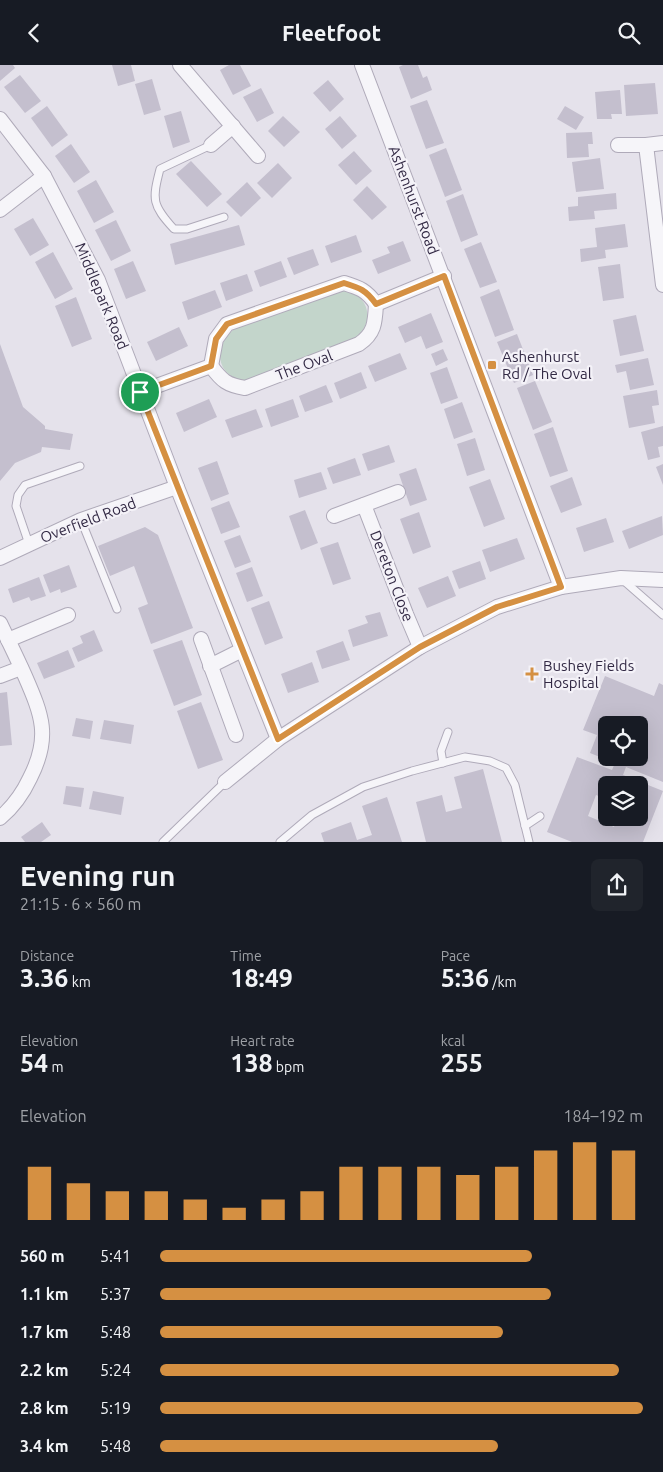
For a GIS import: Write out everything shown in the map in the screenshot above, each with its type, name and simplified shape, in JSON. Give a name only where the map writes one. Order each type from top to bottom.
[{"type":"street","points":[[180,65],[233,125],[258,157]]},
{"type":"street","name":"Ashenhurst Road","points":[[362,65],[561,587]]},
{"type":"street","name":"Middlepark Road","points":[[0,119],[44,176],[98,281],[177,487],[278,739]]},
{"type":"street","points":[[211,145],[233,125]]},
{"type":"street","points":[[618,145],[663,143]]},
{"type":"street","points":[[646,145],[663,285]]},
{"type":"street","points":[[0,210],[44,176]]},
{"type":"street","points":[[140,392],[211,366],[216,339],[227,324],[344,283],[358,287],[368,293],[376,304],[444,276]]},
{"type":"street","name":"The Oval","points":[[211,366],[230,385],[245,388],[359,344],[369,337],[375,321],[376,304]]},
{"type":"street","name":"Overfield Road","points":[[0,558],[81,520],[177,487]]},
{"type":"street","points":[[334,516],[398,492]]},
{"type":"street","name":"Dereton Close","points":[[364,505],[420,647]]},
{"type":"street","points":[[225,782],[278,739],[420,647],[497,607],[561,587],[621,578],[663,581]]},
{"type":"street","points":[[8,640],[68,615]]},
{"type":"street","points":[[0,623],[39,707],[42,725],[41,751],[24,791],[0,818]]},
{"type":"street","points":[[201,639],[236,735]]},
{"type":"street","points":[[210,666],[242,649]]},
{"type":"street","points":[[0,676],[21,668]]},
{"type":"lane","points":[[211,145],[160,169],[154,193],[159,213],[174,229],[187,229],[224,217]]},
{"type":"lane","points":[[29,544],[16,506],[18,495],[25,485],[80,466]]},
{"type":"lane","points":[[81,520],[117,609]]},
{"type":"lane","points":[[621,578],[663,615]]},
{"type":"lane","points":[[443,763],[441,751],[448,732]]},
{"type":"lane","points":[[280,842],[312,815],[363,787],[465,757],[490,761],[506,768],[515,785],[529,842]]},
{"type":"lane","points":[[163,842],[225,782]]},
{"type":"lane","points":[[525,826],[540,816]]},
{"type":"green space","points":[[345,289],[360,297],[367,310],[366,325],[355,338],[246,381],[228,374],[223,368],[220,360],[222,344],[234,329]]},
{"type":"building","points":[[0,65],[13,65],[15,68],[0,81]]},
{"type":"building","points":[[112,65],[131,65],[135,81],[118,86]]},
{"type":"building","points":[[229,65],[240,65],[251,86],[233,95],[220,70]]},
{"type":"building","points":[[403,65],[418,65],[423,78],[427,76],[432,90],[411,99],[399,67]]},
{"type":"building","points":[[20,75],[41,101],[25,113],[4,87]]},
{"type":"building","points":[[152,79],[161,110],[144,115],[135,84]]},
{"type":"building","points":[[328,80],[344,99],[330,112],[313,93]]},
{"type":"building","points":[[655,83],[658,114],[626,116],[624,85]]},
{"type":"building","points":[[261,88],[274,113],[257,122],[243,97]]},
{"type":"building","points":[[620,90],[622,114],[611,114],[612,119],[597,119],[595,92]]},
{"type":"building","points":[[427,100],[444,143],[426,149],[410,106]]},
{"type":"building","points":[[47,106],[68,135],[52,147],[31,118]]},
{"type":"building","points":[[565,106],[584,117],[576,130],[557,119]]},
{"type":"building","points":[[181,111],[190,142],[173,148],[164,116]]},
{"type":"building","points":[[283,116],[300,132],[284,147],[268,131]]},
{"type":"building","points":[[340,116],[357,136],[342,149],[325,129]]},
{"type":"building","points":[[592,132],[593,144],[588,144],[589,157],[567,158],[566,133]]},
{"type":"building","points":[[71,144],[90,172],[74,183],[55,156]]},
{"type":"building","points":[[446,148],[462,190],[445,197],[429,155]]},
{"type":"building","points":[[354,151],[372,171],[356,185],[338,165]]},
{"type":"building","points":[[600,158],[604,189],[576,192],[572,162]]},
{"type":"building","points":[[191,161],[222,194],[207,207],[176,174]]},
{"type":"building","points":[[278,163],[292,178],[272,198],[257,183]]},
{"type":"building","points":[[96,180],[114,212],[94,223],[77,191]]},
{"type":"building","points":[[247,182],[261,198],[241,217],[226,202]]},
{"type":"building","points":[[367,186],[387,207],[372,220],[353,200]]},
{"type":"building","points":[[616,193],[617,209],[594,211],[595,219],[569,221],[568,207],[578,206],[578,197]]},
{"type":"building","points":[[463,194],[478,235],[461,242],[446,201]]},
{"type":"building","points":[[33,218],[49,245],[30,256],[14,229]]},
{"type":"building","points":[[116,220],[131,251],[111,261],[95,230]]},
{"type":"building","points":[[625,224],[628,247],[605,250],[606,258],[581,262],[580,249],[597,247],[595,228]]},
{"type":"building","points":[[239,225],[245,245],[175,265],[170,244]]},
{"type":"building","points":[[356,235],[362,252],[331,263],[325,246]]},
{"type":"building","points":[[403,241],[411,261],[378,274],[372,260],[390,253],[387,247]]},
{"type":"building","points":[[481,242],[497,282],[480,288],[464,249]]},
{"type":"building","points":[[313,249],[319,265],[294,275],[287,258]]},
{"type":"building","points":[[53,252],[73,289],[55,299],[35,262]]},
{"type":"building","points":[[133,261],[146,291],[126,299],[114,269]]},
{"type":"building","points":[[281,261],[287,277],[260,287],[254,271]]},
{"type":"building","points":[[620,264],[624,298],[603,301],[598,267]]},
{"type":"building","points":[[247,274],[253,291],[226,301],[220,283]]},
{"type":"building","points":[[499,289],[514,330],[495,337],[480,297]]},
{"type":"building","points":[[215,290],[222,307],[188,320],[182,302]]},
{"type":"building","points":[[76,297],[92,339],[72,347],[55,306]]},
{"type":"building","points":[[431,313],[443,342],[426,349],[421,336],[405,343],[398,327]]},
{"type":"building","points":[[636,315],[644,351],[620,356],[613,320]]},
{"type":"building","points":[[179,327],[188,346],[156,361],[147,342]]},
{"type":"building","points":[[517,334],[533,375],[514,383],[497,342]]},
{"type":"building","points":[[0,344],[23,407],[45,426],[45,429],[73,434],[70,450],[42,447],[41,452],[15,463],[0,481]]},
{"type":"building","points":[[443,349],[448,360],[436,366],[431,354]]},
{"type":"building","points":[[400,353],[407,369],[375,382],[368,366]]},
{"type":"building","points":[[648,358],[654,385],[630,390],[626,371],[617,373],[615,365]]},
{"type":"building","points":[[447,367],[458,398],[441,404],[430,373]]},
{"type":"building","points":[[361,372],[367,388],[340,399],[334,383]]},
{"type":"building","points":[[535,381],[552,422],[533,430],[517,388]]},
{"type":"building","points":[[326,385],[333,402],[305,412],[299,396]]},
{"type":"building","points":[[657,390],[659,405],[652,406],[655,423],[629,428],[623,396]]},
{"type":"building","points":[[209,399],[217,417],[184,432],[176,413]]},
{"type":"building","points":[[293,399],[299,417],[271,427],[265,409]]},
{"type":"building","points":[[462,402],[473,432],[454,439],[444,409]]},
{"type":"building","points":[[256,409],[263,427],[232,438],[225,420]]},
{"type":"building","points":[[663,426],[663,446],[658,447],[660,457],[648,460],[641,432]]},
{"type":"building","points":[[553,427],[568,471],[550,477],[534,434]]},
{"type":"building","points":[[475,438],[485,470],[467,476],[457,444]]},
{"type":"building","points":[[389,445],[395,462],[368,471],[362,454]]},
{"type":"building","points":[[355,458],[361,475],[333,484],[327,468]]},
{"type":"building","points":[[217,461],[229,494],[211,501],[198,468]]},
{"type":"building","points":[[663,464],[663,485],[656,467]]},
{"type":"building","points":[[416,468],[427,500],[410,506],[399,474]]},
{"type":"building","points":[[321,472],[327,489],[299,498],[294,480]]},
{"type":"building","points":[[572,477],[582,505],[561,513],[550,486]]},
{"type":"building","points":[[490,479],[505,519],[484,527],[469,487]]},
{"type":"building","points":[[229,501],[240,527],[221,534],[211,508]]},
{"type":"building","points":[[305,510],[318,543],[301,550],[289,516]]},
{"type":"building","points":[[419,512],[431,547],[413,554],[400,519]]},
{"type":"building","points":[[662,516],[663,535],[629,549],[622,531]]},
{"type":"building","points":[[606,518],[614,542],[584,552],[576,528]]},
{"type":"building","points":[[145,527],[158,535],[193,628],[151,644],[138,608],[148,604],[134,566],[110,576],[98,546]]},
{"type":"building","points":[[240,535],[251,562],[235,568],[224,541]]},
{"type":"building","points":[[517,538],[525,559],[490,572],[482,550]]},
{"type":"building","points":[[338,542],[351,579],[333,585],[320,548]]},
{"type":"building","points":[[480,561],[486,579],[459,589],[452,571]]},
{"type":"building","points":[[69,565],[77,587],[61,593],[60,589],[50,593],[43,575]]},
{"type":"building","points":[[252,567],[263,596],[247,602],[236,573]]},
{"type":"building","points":[[448,576],[456,596],[427,608],[418,588]]},
{"type":"building","points":[[39,577],[46,596],[31,601],[29,597],[13,603],[8,589]]},
{"type":"building","points":[[269,601],[283,638],[265,645],[251,608]]},
{"type":"building","points":[[380,612],[388,636],[353,647],[348,630],[368,623],[365,616]]},
{"type":"building","points":[[94,630],[103,651],[78,662],[72,648],[83,643],[80,636]]},
{"type":"building","points":[[182,640],[202,695],[174,706],[153,650]]},
{"type":"building","points":[[343,641],[350,660],[322,669],[316,651]]},
{"type":"building","points":[[68,650],[75,667],[44,679],[37,663]]},
{"type":"building","points":[[312,662],[319,682],[288,693],[281,674]]},
{"type":"building","points":[[605,676],[654,696],[659,683],[663,685],[663,782],[626,767],[623,775],[626,776],[598,776],[598,796],[596,795],[588,816],[598,820],[598,826],[648,826],[648,785],[663,791],[643,842],[572,842],[547,832],[577,757],[612,770],[614,766],[648,766],[648,716],[598,716],[598,756],[590,753],[597,735],[583,730]]},
{"type":"building","points":[[7,692],[12,745],[0,746],[0,693]]},
{"type":"building","points":[[201,702],[223,760],[198,769],[177,711]]},
{"type":"building","points":[[76,718],[93,721],[90,739],[72,736]]},
{"type":"building","points":[[104,720],[134,725],[131,744],[100,739]]},
{"type":"building","points":[[483,769],[502,842],[426,842],[416,802],[442,795],[446,812],[462,808],[454,777]]},
{"type":"building","points":[[66,786],[84,788],[81,807],[63,804]]},
{"type":"building","points":[[93,791],[124,797],[121,815],[89,809]]},
{"type":"building","points":[[387,797],[402,842],[324,842],[321,833],[351,822],[357,840],[372,835],[362,806]]},
{"type":"building","points":[[42,822],[51,835],[41,842],[25,842],[21,837]]},
{"type":"place","name":"Ashenhurst Rd / The Oval","points":[[492,365]]},
{"type":"place","name":"Bushey Fields Hospital","points":[[532,674]]},
{"type":"route","points":[[444,276],[561,587],[497,607],[420,647],[278,739],[140,392],[211,366],[216,339],[227,324],[344,283],[358,287],[368,293],[376,304],[444,276]]}]
